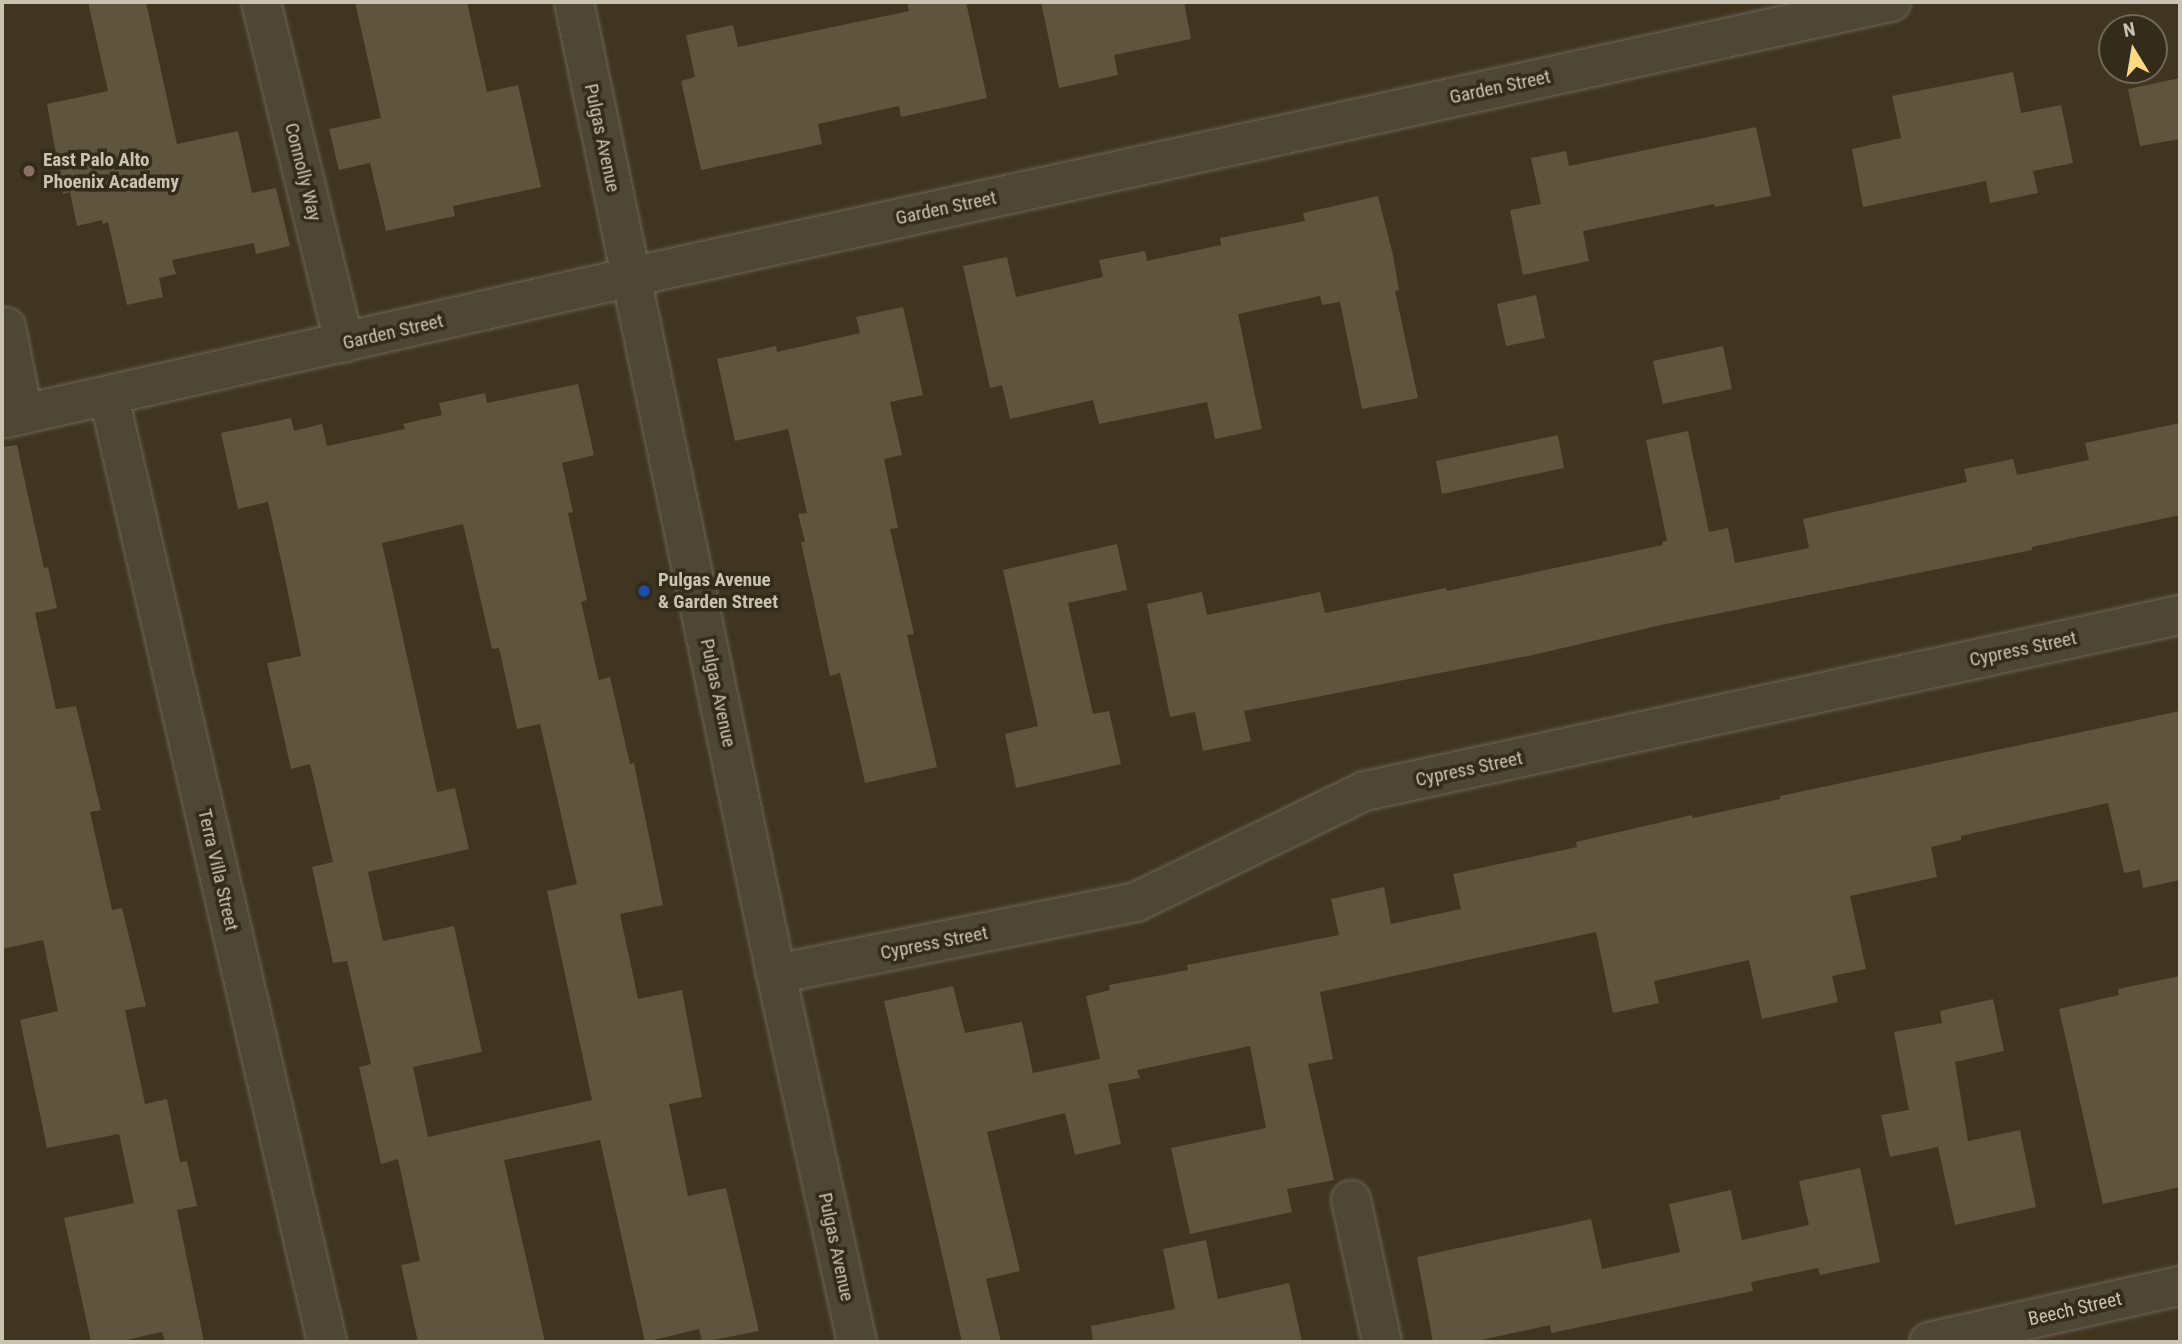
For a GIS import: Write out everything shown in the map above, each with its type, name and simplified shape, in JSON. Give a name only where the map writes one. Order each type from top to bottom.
[{"type":"street","name":"Connolly Way","points":[[261,2],[344,343]]},
{"type":"street","name":"Pulgas Avenue","points":[[574,2],[776,974],[857,1342]]},
{"type":"street","name":"Garden Street","points":[[13,416],[109,397],[631,277],[1891,2]]},
{"type":"street","points":[[6,327],[13,416]]},
{"type":"street","name":"Terra Villa Street","points":[[109,397],[327,1342]]},
{"type":"street","name":"Cypress Street","points":[[776,974],[1136,902],[1365,791],[2180,615]]},
{"type":"street","points":[[1351,1200],[1382,1342]]},
{"type":"street","name":"Beech Street","points":[[1929,1342],[2028,1331],[2180,1286]]},
{"type":"building","points":[[88,2],[146,2],[177,144],[238,131],[252,193],[276,188],[290,246],[256,254],[254,243],[172,260],[176,274],[159,278],[163,297],[127,305],[108,222],[103,224],[102,220],[77,226],[70,192],[63,194],[47,104],[108,91]]},
{"type":"building","points":[[355,2],[467,2],[487,92],[518,85],[541,187],[453,206],[455,216],[386,231],[370,163],[339,170],[329,129],[381,118]]},
{"type":"building","points":[[907,2],[966,2],[987,98],[901,117],[899,106],[818,124],[822,144],[701,170],[681,81],[695,77],[686,35],[733,25],[738,47],[909,11]]},
{"type":"building","points":[[1041,2],[1184,2],[1191,39],[1114,55],[1118,75],[1059,88]]},
{"type":"building","points":[[2013,72],[2021,113],[2061,105],[2073,163],[2033,171],[2038,193],[1990,203],[1986,181],[1863,207],[1852,149],[1901,138],[1892,96]]},
{"type":"building","points":[[2180,78],[2180,139],[2140,146],[2128,89],[2168,84],[2168,81]]},
{"type":"building","points":[[1756,127],[1771,196],[1715,207],[1714,204],[1583,231],[1589,261],[1523,275],[1510,210],[1541,204],[1531,158],[1566,151],[1569,166]]},
{"type":"building","points":[[1378,196],[1393,255],[1399,290],[1395,291],[1418,398],[1362,409],[1340,302],[1322,305],[1320,296],[1238,314],[1262,429],[1215,439],[1207,402],[1099,424],[1093,400],[1010,419],[1002,385],[990,388],[963,266],[1007,257],[1016,297],[1103,277],[1099,260],[1145,251],[1147,261],[1221,245],[1220,238],[1305,221],[1303,213]]},
{"type":"building","points":[[1536,295],[1545,338],[1506,346],[1497,304]]},
{"type":"building","points":[[903,307],[923,395],[890,402],[902,455],[884,459],[898,528],[890,529],[914,634],[907,635],[937,767],[865,783],[840,673],[830,676],[801,542],[805,542],[798,514],[807,513],[788,429],[735,441],[717,359],[776,346],[777,352],[860,333],[856,317]]},
{"type":"building","points":[[1723,346],[1732,389],[1663,404],[1653,361]]},
{"type":"building","points":[[578,384],[594,455],[562,463],[573,512],[568,513],[587,600],[581,602],[599,680],[610,677],[630,764],[634,763],[663,905],[620,914],[638,999],[682,990],[702,1097],[669,1104],[688,1196],[726,1188],[759,1331],[702,1342],[699,1329],[645,1342],[600,1140],[504,1160],[545,1342],[418,1342],[401,1265],[420,1261],[398,1159],[381,1164],[359,1067],[371,1064],[347,961],[333,963],[312,867],[333,862],[310,764],[291,769],[267,663],[301,656],[286,583],[268,502],[238,509],[221,433],[291,418],[294,431],[322,424],[327,446],[405,429],[403,424],[442,415],[439,403],[485,393],[487,403]],"holes":[[[463,524],[492,649],[499,648],[517,729],[540,724],[577,884],[547,891],[592,1100],[428,1137],[413,1067],[482,1052],[454,926],[383,941],[368,872],[469,849],[455,788],[437,792],[382,543]]]},
{"type":"building","points":[[2180,423],[2180,515],[2032,547],[2032,550],[1661,625],[1533,655],[1244,711],[1251,741],[1203,751],[1195,712],[1170,717],[1147,604],[1202,592],[1207,615],[1320,592],[1325,613],[1446,588],[1447,591],[1663,545],[1662,542],[1667,541],[1646,440],[1688,431],[1709,532],[1728,528],[1735,563],[1809,548],[1803,519],[1967,482],[1964,469],[2013,459],[2017,475],[2089,460],[2085,443]]},
{"type":"building","points":[[1558,435],[1564,468],[1442,494],[1436,461]]},
{"type":"building","points":[[17,445],[44,568],[48,567],[57,608],[35,613],[56,709],[76,706],[101,810],[90,812],[112,910],[122,908],[146,1006],[125,1010],[145,1104],[167,1099],[180,1162],[187,1161],[197,1206],[177,1210],[204,1342],[165,1342],[162,1332],[117,1342],[91,1342],[64,1218],[134,1203],[119,1134],[47,1148],[20,1020],[58,1011],[43,940],[2,949],[2,447]]},
{"type":"building","points":[[1117,544],[1127,590],[1068,603],[1093,714],[1109,711],[1121,764],[1016,788],[1005,734],[1038,726],[1003,570]]},
{"type":"building","points":[[2180,711],[2180,880],[2143,888],[2140,870],[2124,873],[2108,803],[1961,836],[1961,840],[1931,847],[1937,877],[1850,896],[1866,969],[1832,976],[1838,1002],[1762,1019],[1749,960],[1654,981],[1659,1003],[1613,1013],[1596,932],[1320,992],[1333,1059],[1308,1064],[1334,1180],[1287,1189],[1292,1212],[1190,1234],[1171,1148],[1266,1128],[1250,1046],[1137,1070],[1140,1078],[1108,1084],[1121,1144],[1075,1155],[1065,1113],[987,1132],[1020,1271],[986,1279],[1001,1342],[962,1342],[884,1001],[953,986],[965,1033],[1022,1022],[1033,1073],[1100,1059],[1086,996],[1110,990],[1109,985],[1188,970],[1187,965],[1339,935],[1331,899],[1384,887],[1391,924],[1461,909],[1453,874],[1577,847],[1576,842],[1692,815],[1693,818],[1780,799],[1780,796]]},
{"type":"building","points":[[2180,976],[2180,1187],[2103,1204],[2059,1009],[2119,995],[2118,989]]},
{"type":"building","points":[[1993,999],[2004,1051],[1955,1062],[1968,1141],[2020,1130],[2036,1207],[1955,1225],[1938,1147],[1890,1157],[1881,1115],[1909,1110],[1894,1032],[1942,1023],[1940,1011]]},
{"type":"building","points":[[1860,1168],[1880,1262],[1820,1275],[1818,1268],[1751,1282],[1753,1291],[1551,1333],[1550,1325],[1472,1342],[1433,1342],[1417,1257],[1591,1219],[1602,1269],[1680,1252],[1669,1204],[1731,1190],[1742,1240],[1809,1225],[1799,1181]]},
{"type":"building","points":[[1206,1240],[1218,1299],[1289,1283],[1302,1342],[1093,1342],[1091,1326],[1175,1309],[1163,1249]]},
{"type":"place","name":"East Palo Alto Phoenix Academy","points":[[29,171]]},
{"type":"place","name":"Pulgas Avenue & Garden Street","points":[[644,591]]}]
